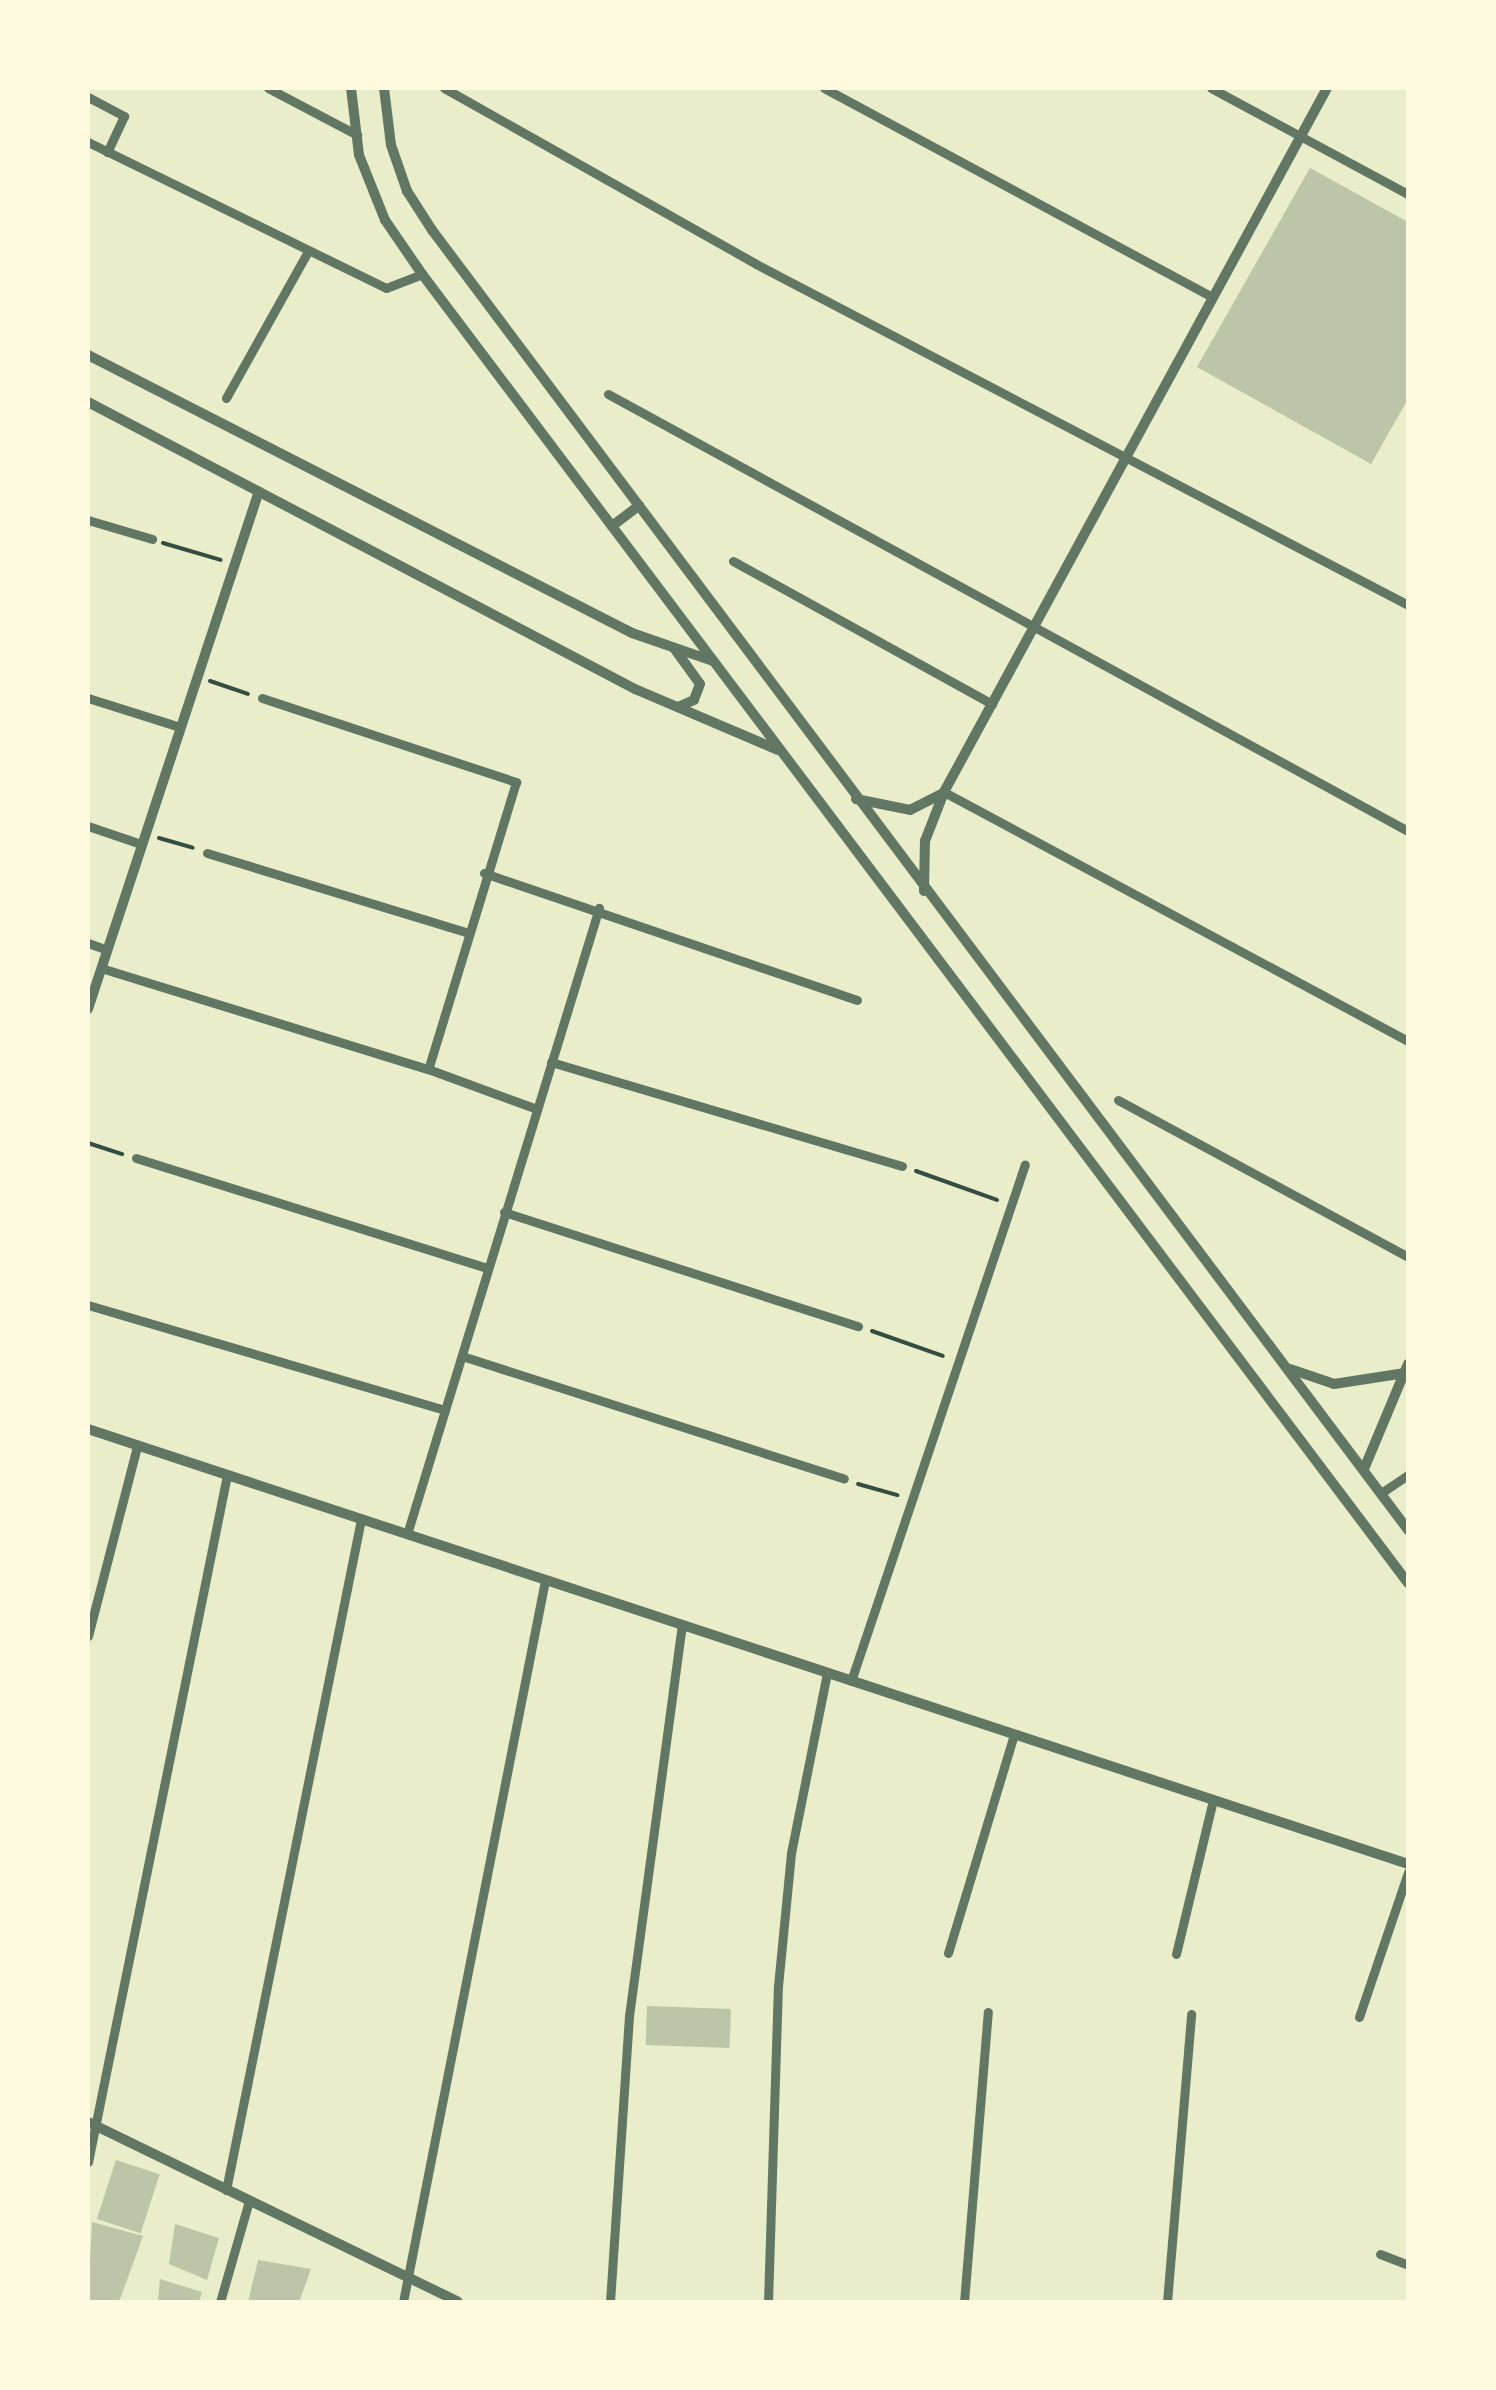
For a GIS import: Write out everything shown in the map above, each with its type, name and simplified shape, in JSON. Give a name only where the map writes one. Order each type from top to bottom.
[{"type":"street","points":[[268,88],[357,136]]},
{"type":"street","points":[[351,88],[357,136],[384,220],[422,274],[1408,1583]]},
{"type":"street","points":[[384,88],[390,145],[407,192],[924,892],[1408,1530]]},
{"type":"street","points":[[444,88],[756,264],[1408,605]]},
{"type":"street","points":[[824,88],[1212,298]]},
{"type":"street","points":[[1211,88],[1408,194]]},
{"type":"street","points":[[924,892],[925,841],[944,792],[1327,88]]},
{"type":"street","points":[[88,97],[124,116],[107,152]]},
{"type":"street","points":[[88,142],[386,288],[422,274]]},
{"type":"street","points":[[226,398],[307,252]]},
{"type":"street","points":[[88,354],[632,633],[714,661]]},
{"type":"street","points":[[608,394],[1408,831]]},
{"type":"street","points":[[88,402],[678,707],[782,752]]},
{"type":"street","points":[[88,1009],[260,491]]},
{"type":"street","points":[[612,526],[640,506]]},
{"type":"street","points":[[88,520],[152,540]]},
{"type":"street","points":[[733,561],[992,704]]},
{"type":"street","points":[[674,647],[700,684],[694,700],[678,707]]},
{"type":"street","points":[[88,698],[180,727]]},
{"type":"street","points":[[262,698],[516,782],[484,873],[428,1069]]},
{"type":"street","points":[[856,799],[910,810],[944,792]]},
{"type":"street","points":[[944,792],[1408,1041]]},
{"type":"street","points":[[88,826],[143,839]]},
{"type":"street","points":[[207,853],[468,933]]},
{"type":"street","points":[[484,873],[598,908],[856,1000]]},
{"type":"street","points":[[407,1534],[598,908]]},
{"type":"street","points":[[88,944],[107,950]]},
{"type":"street","points":[[101,968],[428,1069],[536,1109]]},
{"type":"street","points":[[551,1062],[902,1166]]},
{"type":"street","points":[[1118,1100],[1408,1257]]},
{"type":"street","points":[[136,1158],[488,1268]]},
{"type":"street","points":[[851,1680],[1025,1164]]},
{"type":"street","points":[[504,1212],[858,1326]]},
{"type":"street","points":[[88,1304],[445,1410]]},
{"type":"street","points":[[462,1356],[844,1480]]},
{"type":"street","points":[[1288,1368],[1334,1384],[1407,1369]]},
{"type":"street","points":[[1364,1468],[1407,1369]]},
{"type":"street","points":[[88,1429],[1408,1868],[1359,2017]]},
{"type":"street","points":[[88,1636],[137,1446]]},
{"type":"street","points":[[88,2162],[92,2125],[227,1475]]},
{"type":"street","points":[[1381,1493],[1408,1475]]},
{"type":"street","points":[[226,2190],[361,1519]]},
{"type":"street","points":[[403,2302],[544,1580]]},
{"type":"street","points":[[610,2302],[629,2016],[682,1625]]},
{"type":"street","points":[[768,2302],[791,1853],[827,1673]]},
{"type":"street","points":[[948,1953],[1014,1734]]},
{"type":"street","points":[[1176,1954],[1213,1800]]},
{"type":"street","points":[[964,2302],[988,2012]]},
{"type":"street","points":[[1167,2302],[1191,2014]]},
{"type":"street","points":[[92,2125],[458,2302]]},
{"type":"street","points":[[220,2302],[248,2200]]},
{"type":"street","points":[[1380,2254],[1408,2265]]},
{"type":"path","points":[[152,540],[235,564]]},
{"type":"path","points":[[199,678],[262,698]]},
{"type":"path","points":[[143,839],[207,853]]},
{"type":"path","points":[[88,1143],[136,1158]]},
{"type":"path","points":[[902,1166],[1009,1204]]},
{"type":"path","points":[[858,1326],[958,1360]]},
{"type":"path","points":[[844,1480],[910,1499]]},
{"type":"building","points":[[1310,168],[1408,222],[1408,399],[1371,464],[1197,367]]},
{"type":"building","points":[[647,2006],[731,2009],[730,2048],[646,2045]]},
{"type":"building","points":[[116,2160],[160,2174],[141,2233],[97,2219]]},
{"type":"building","points":[[92,2222],[143,2236],[119,2302],[88,2302]]},
{"type":"building","points":[[175,2224],[219,2238],[207,2280],[169,2264]]},
{"type":"building","points":[[258,2260],[311,2269],[299,2302],[248,2302]]},
{"type":"building","points":[[160,2279],[202,2292],[199,2302],[158,2302]]}]
